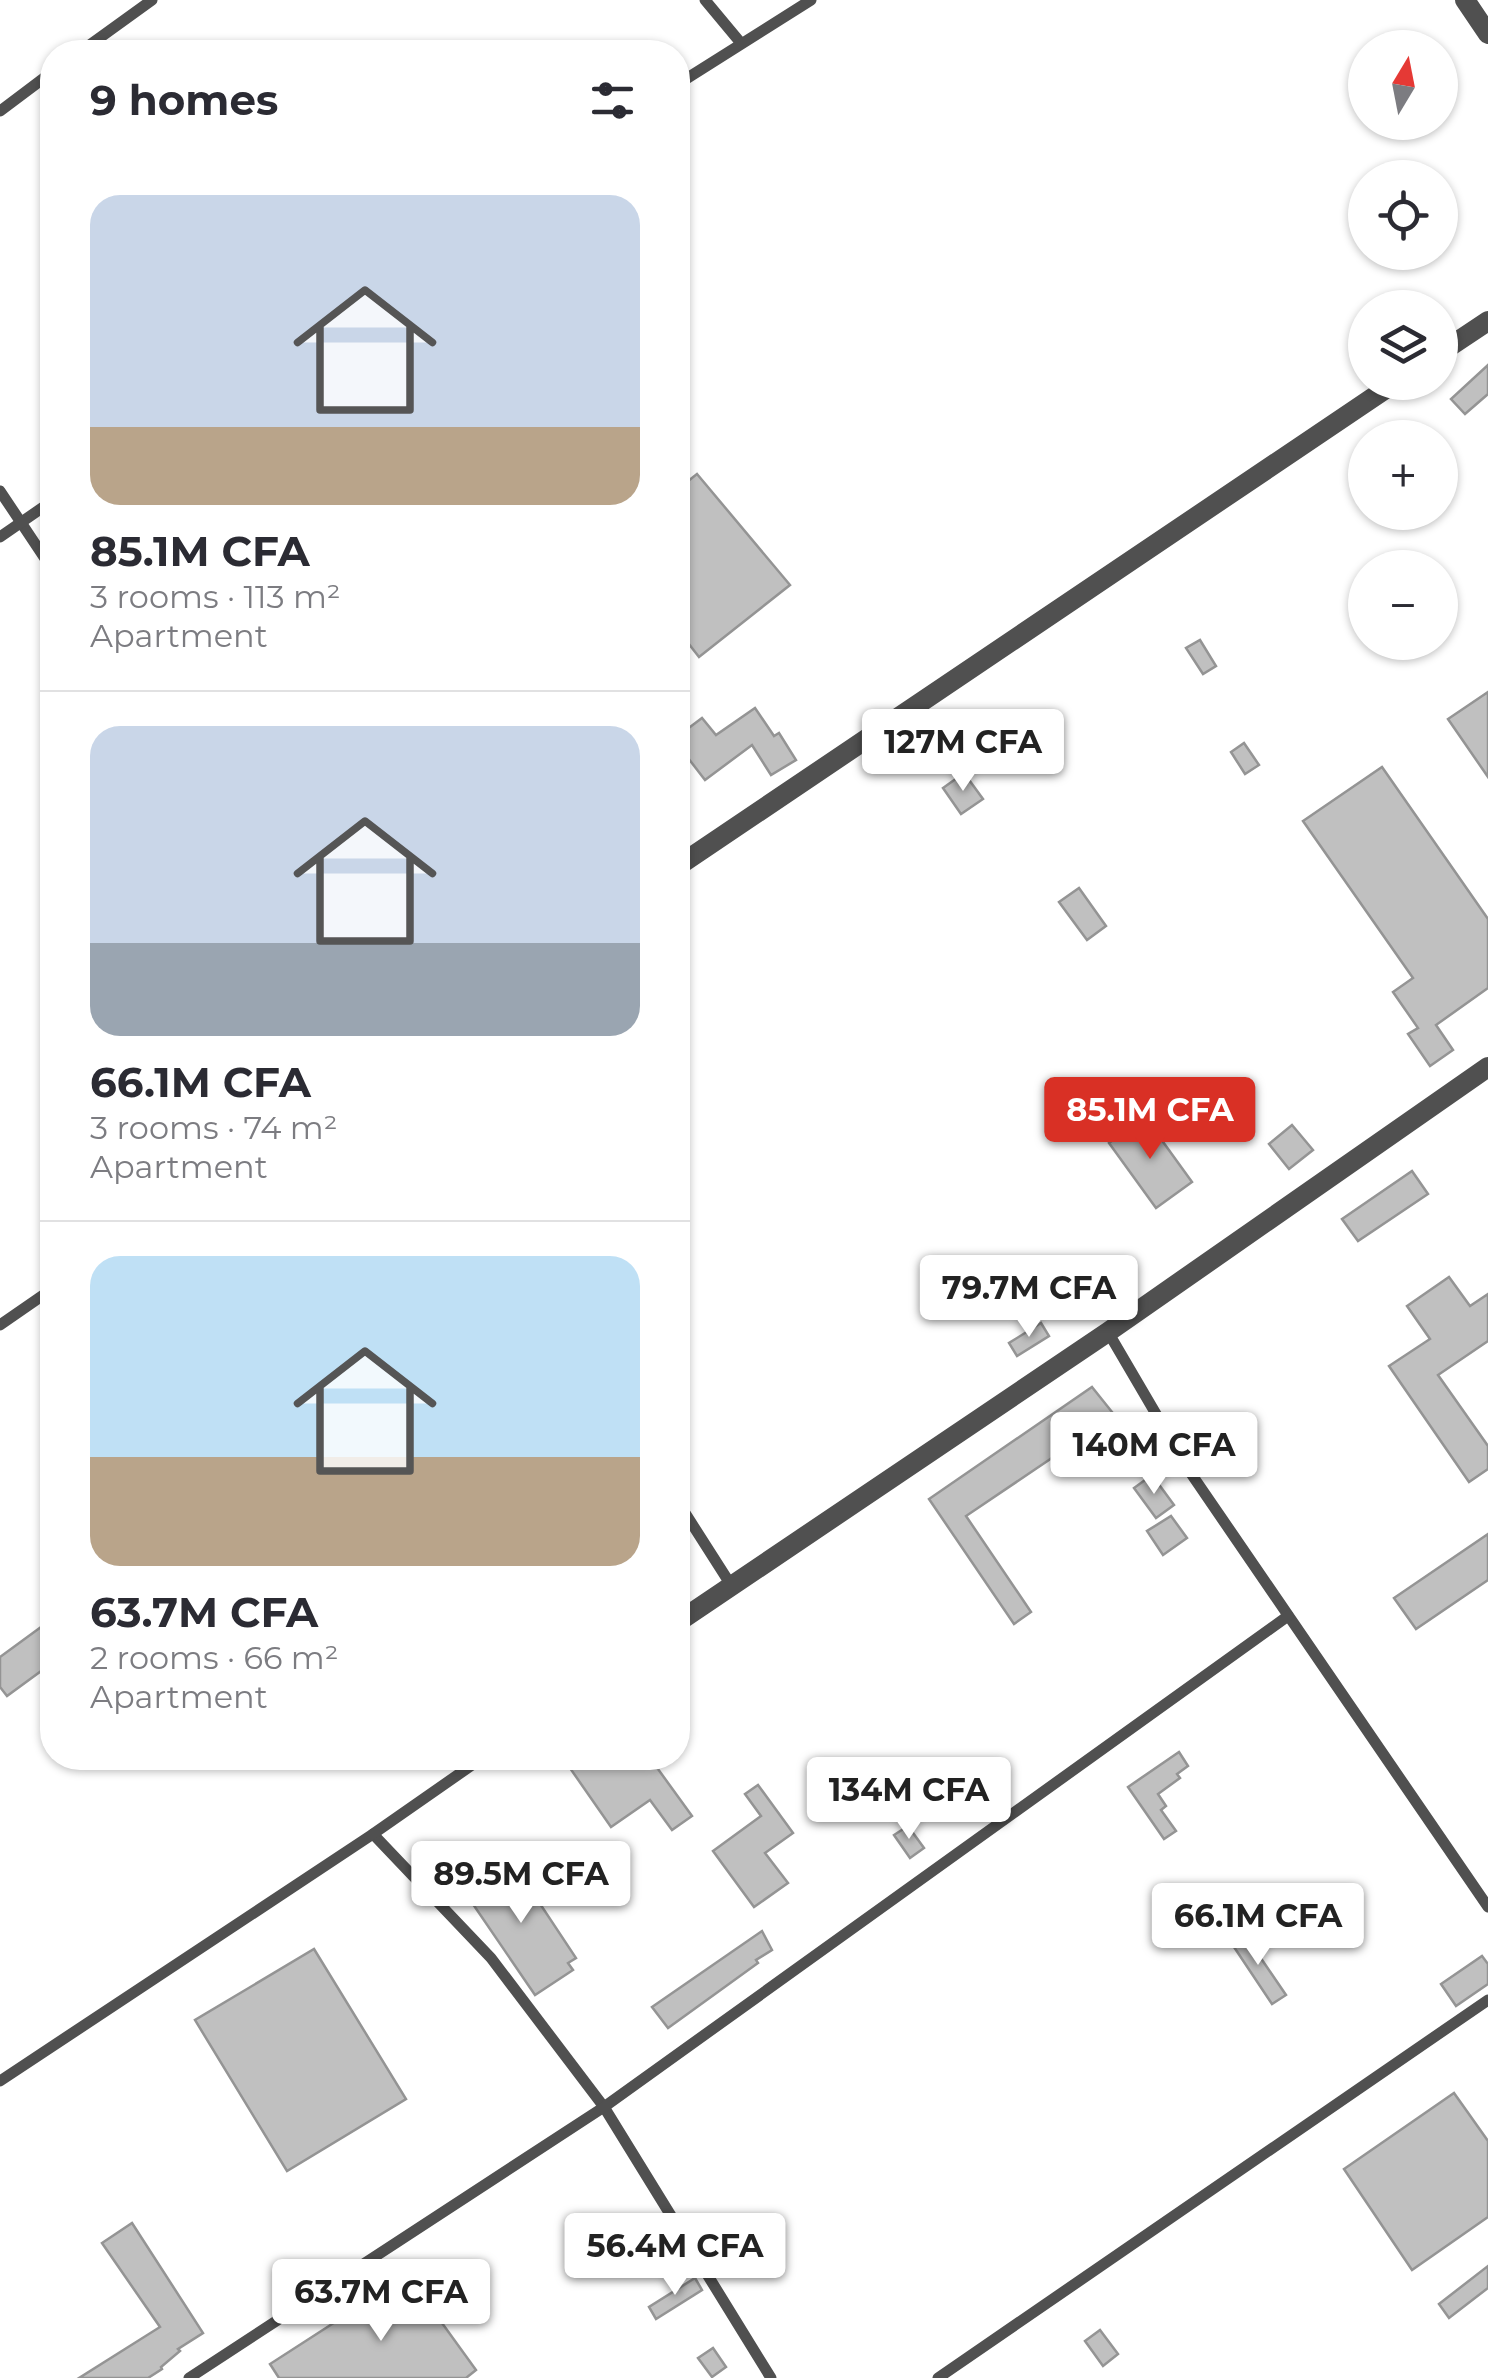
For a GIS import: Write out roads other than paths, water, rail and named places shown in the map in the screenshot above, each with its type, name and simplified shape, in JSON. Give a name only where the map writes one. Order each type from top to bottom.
[{"type":"street","points":[[1465,0],[1488,34]]},
{"type":"street","points":[[1458,341],[1488,320]]},
{"type":"street","points":[[690,858],[1369,400]]},
{"type":"street","points":[[690,1614],[1108,1332],[1488,1067]]},
{"type":"lane","points":[[97,40],[152,0]]},
{"type":"lane","points":[[705,0],[740,42]]},
{"type":"lane","points":[[690,76],[812,0]]},
{"type":"lane","points":[[0,110],[40,81]]},
{"type":"lane","points":[[0,491],[40,550]]},
{"type":"lane","points":[[0,537],[40,509]]},
{"type":"lane","points":[[0,1325],[40,1297]]},
{"type":"lane","points":[[1108,1332],[1190,1472],[1488,1906]]},
{"type":"lane","points":[[690,1521],[731,1585]]},
{"type":"lane","points":[[189,2378],[604,2108],[1288,1616]]},
{"type":"lane","points":[[0,2081],[465,1770]]},
{"type":"lane","points":[[373,1834],[492,1958],[604,2108],[771,2378]]},
{"type":"lane","points":[[938,2378],[1488,2000]]}]
